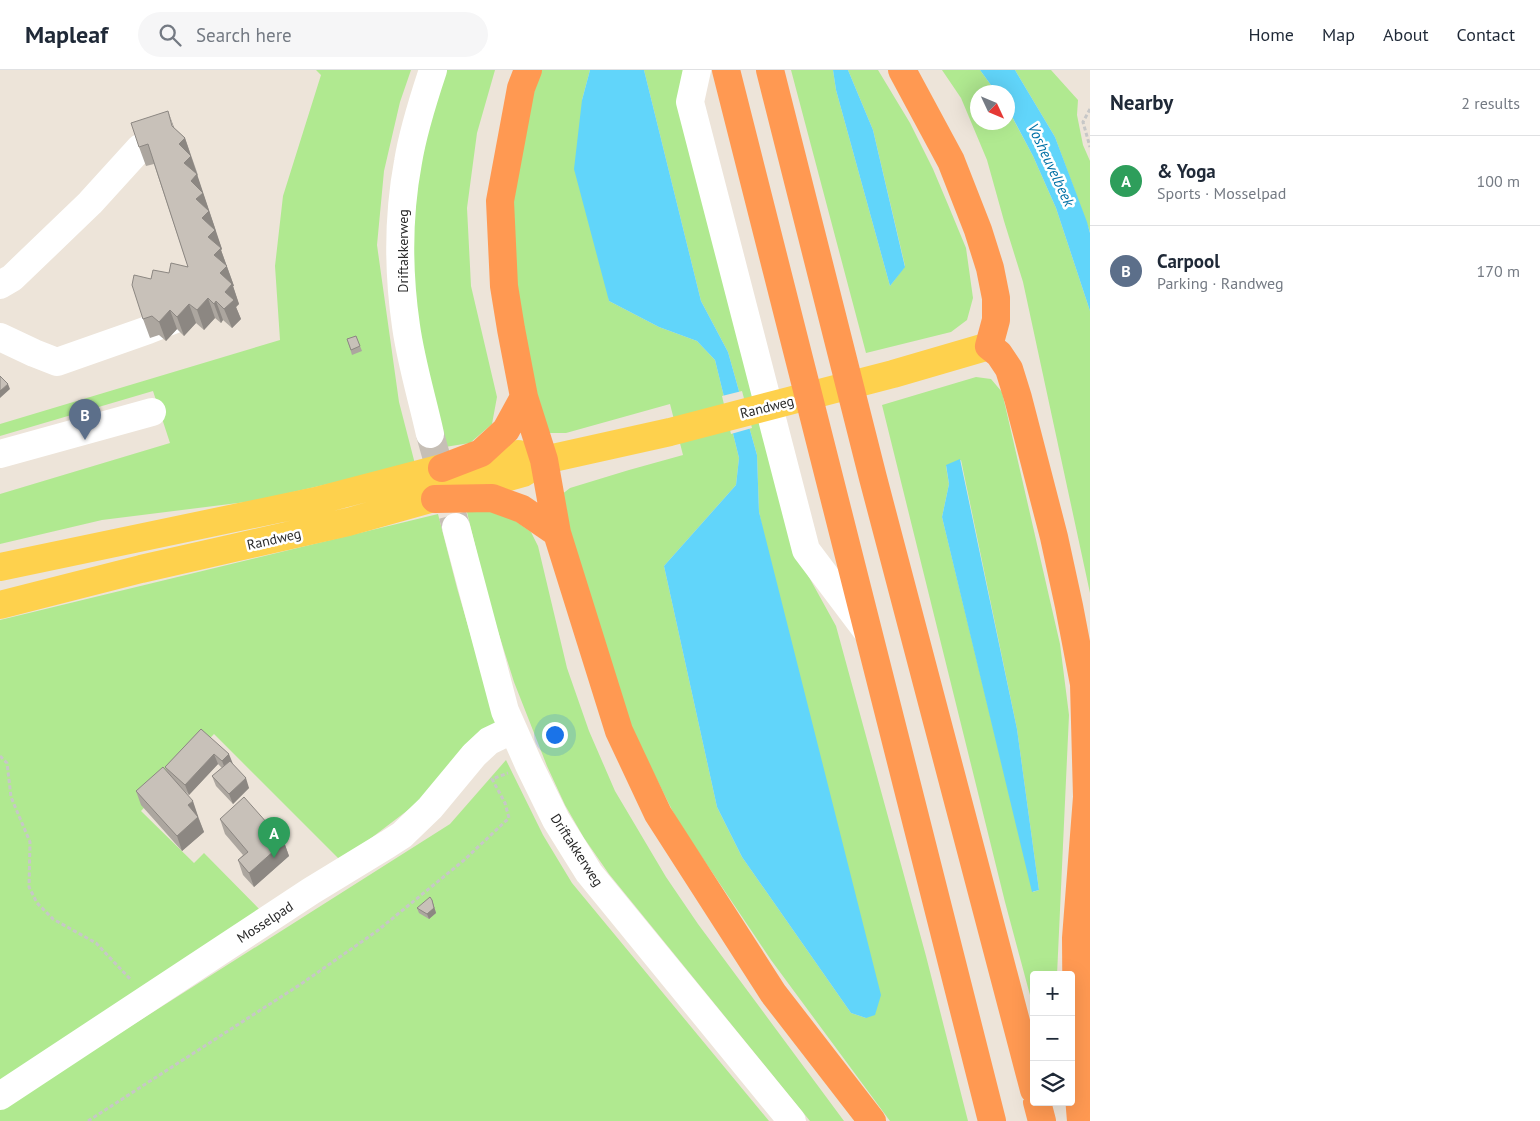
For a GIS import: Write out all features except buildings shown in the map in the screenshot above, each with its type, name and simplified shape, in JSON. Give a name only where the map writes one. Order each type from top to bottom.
[{"type":"highway","points":[[528,70],[522,88],[500,202],[504,286],[524,398],[544,460],[557,533],[619,731],[658,814],[773,993],[872,1121]]},
{"type":"highway","points":[[726,70],[992,1121]]},
{"type":"highway","points":[[770,70],[873,478],[1030,1075]]},
{"type":"highway","points":[[902,70],[951,161],[978,230],[990,268],[996,298],[996,320],[989,346],[999,354],[1009,369],[1018,398],[1070,606],[1084,684],[1087,797],[1076,938],[1077,1072],[1081,1121]]},
{"type":"highway","points":[[442,468],[481,453],[506,430],[524,398]]},
{"type":"highway","points":[[435,499],[492,498],[522,509],[557,533]]},
{"type":"highway","points":[[1038,1106],[1042,1121]]},
{"type":"main road","name":"Randweg","points":[[0,605],[141,569],[348,522],[523,473],[544,460],[670,432],[893,374],[989,346]]},
{"type":"main road","name":"Randweg","points":[[0,567],[316,501],[442,468],[518,454],[544,460]]},
{"type":"street","name":"Driftakkerweg","points":[[430,434],[406,328],[400,246],[407,163],[413,135],[433,70]]},
{"type":"street","points":[[697,70],[690,102],[806,550],[867,630]]},
{"type":"street","points":[[0,285],[12,278],[83,209],[140,148],[162,140],[174,176]]},
{"type":"street","points":[[0,337],[57,362],[148,330],[206,306]]},
{"type":"street","points":[[0,454],[152,412]]},
{"type":"street","name":"Driftakkerweg","points":[[456,527],[502,701],[512,730],[560,827],[589,872],[792,1121]]},
{"type":"street","name":"Mosselpad","points":[[0,1096],[311,891],[402,835],[430,808],[474,755],[490,741],[512,730]]},
{"type":"path","points":[[1090,109],[1083,122],[1090,147]]},
{"type":"path","points":[[0,756],[7,763],[11,797],[30,842],[29,887],[37,903],[53,919],[96,943],[148,999]]},
{"type":"path","points":[[88,1121],[301,984],[378,931],[463,861],[509,818],[505,803],[492,779],[528,765]]},
{"type":"green space","points":[[316,70],[411,70],[400,102],[384,171],[377,245],[399,402],[415,464],[254,501],[102,520],[0,544],[0,494],[170,443],[153,391],[0,436],[0,424],[280,340],[275,266],[283,196],[321,75]]},
{"type":"green space","points":[[447,70],[495,70],[477,133],[467,208],[471,286],[497,397],[492,424],[470,443],[445,447],[422,358],[410,284],[419,155],[438,91]]},
{"type":"green space","points":[[538,70],[590,70],[582,100],[609,301],[659,327],[697,341],[715,360],[739,458],[736,485],[664,566],[717,807],[742,857],[851,1013],[866,1018],[759,512],[757,455],[728,352],[701,301],[644,70],[683,70],[684,101],[799,559],[836,626],[926,956],[968,1121],[890,1121],[771,960],[677,820],[635,736],[602,656],[561,495],[570,488],[683,455],[670,404],[566,433],[547,433],[520,356],[508,199]]},
{"type":"green space","points":[[791,70],[833,70],[836,90],[890,286],[905,266],[873,130],[848,70],[878,70],[910,123],[933,169],[966,248],[973,298],[967,320],[951,332],[866,353]]},
{"type":"green space","points":[[942,70],[980,70],[991,85],[970,85],[970,119],[961,98]]},
{"type":"green space","points":[[1015,70],[1051,70],[1078,100],[1077,115],[1083,145],[1090,161],[1090,232],[1055,137]]},
{"type":"green space","points":[[1015,122],[1033,156],[1056,208],[1090,311],[1090,593],[1023,282],[987,160],[974,130],[1015,130]]},
{"type":"green space","points":[[976,377],[991,379],[1002,392],[1060,644],[1069,715],[1057,971],[1030,971],[1030,995],[1005,902],[882,405]],"holes":[[[961,460],[1017,729],[1039,890],[1033,892],[942,517],[949,484],[946,466]]]},
{"type":"green space","points":[[466,508],[504,513],[531,532],[538,546],[567,668],[589,731],[615,791],[666,877],[698,924],[844,1121],[810,1121],[609,874],[584,838],[565,805],[547,766],[514,682],[489,603]]},
{"type":"green space","points":[[438,514],[457,588],[496,722],[452,772],[412,807],[341,861],[214,734],[141,811],[194,863],[204,853],[264,914],[0,1089],[0,620]]},
{"type":"green space","points":[[506,760],[543,835],[572,883],[769,1121],[0,1121],[0,1109],[450,824]]},
{"type":"water","points":[[590,70],[644,70],[701,301],[728,352],[757,455],[759,512],[881,995],[875,1015],[866,1018],[851,1013],[742,857],[717,807],[664,566],[736,485],[739,458],[715,360],[697,341],[659,327],[609,301],[574,169],[582,100]]},
{"type":"water","points":[[833,70],[848,70],[873,130],[905,267],[890,286],[836,90]]},
{"type":"water","name":"Vosheuvelbeek","points":[[980,70],[1015,70],[1055,137],[1090,233],[1090,311],[1056,208],[1033,156],[1015,122],[1015,85],[991,85]]},
{"type":"water","points":[[960,459],[1017,729],[1039,890],[1032,892],[942,517],[949,484],[946,465]]},
{"type":"pier","points":[[742,391],[752,428],[731,434],[722,396]]},
{"type":"tunnel","points":[[430,434],[456,527]]},
{"type":"place","name":"Carpool","points":[[85,440]]},
{"type":"place","name":"& Yoga","points":[[274,858]]}]
